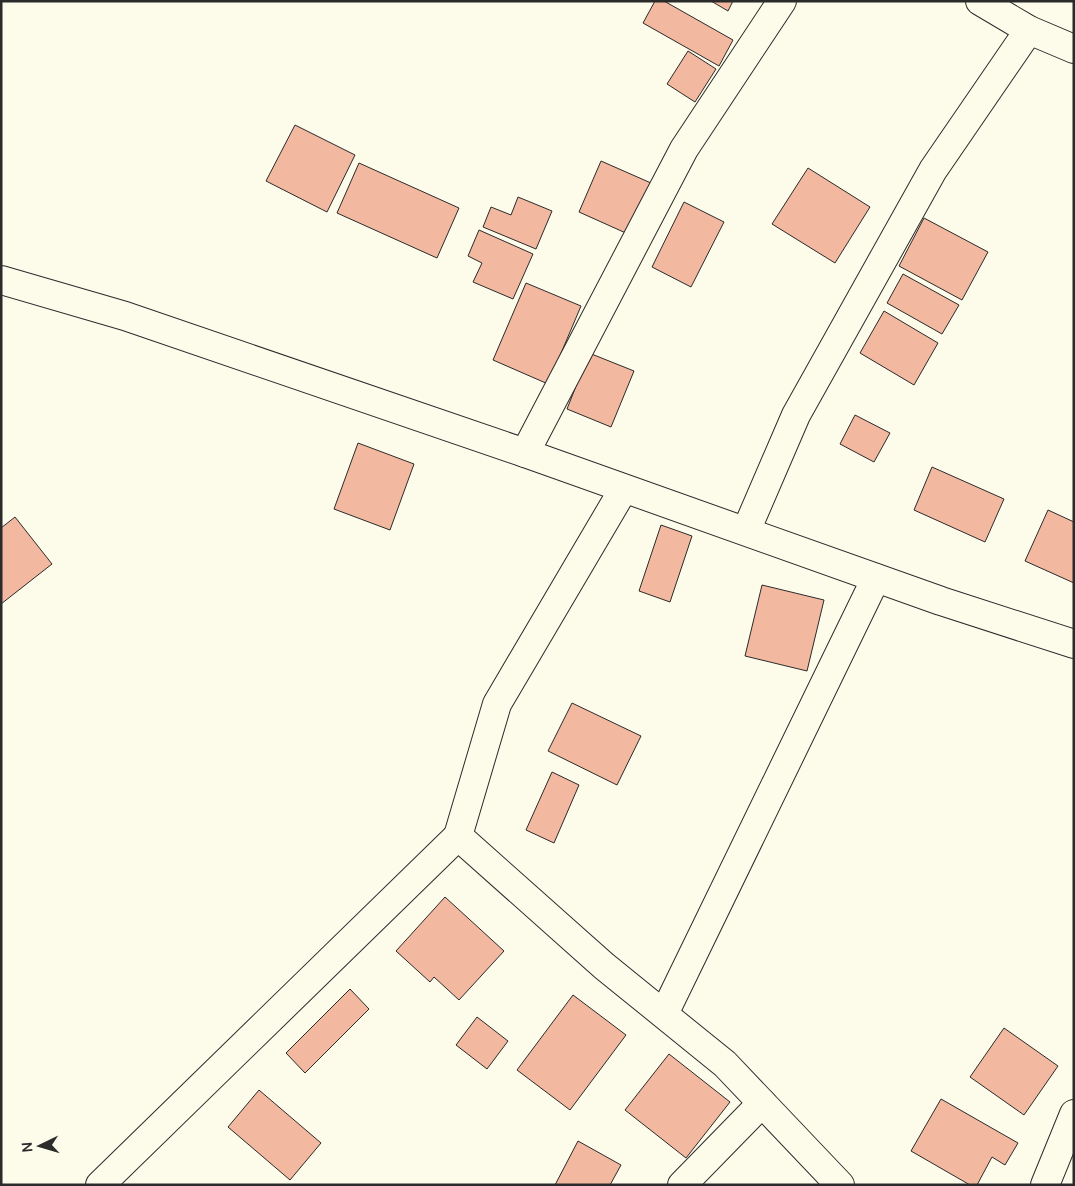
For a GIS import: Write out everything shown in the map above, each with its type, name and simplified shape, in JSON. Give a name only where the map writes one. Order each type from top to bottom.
[{"type":"street","points":[[525,453],[684,149],[782,1]]},
{"type":"street","points":[[980,1],[1028,30],[1074,49]]},
{"type":"street","points":[[746,531],[796,415],[928,178],[1028,30]]},
{"type":"street","points":[[1,280],[125,316],[525,453],[623,490],[746,531],[876,578],[1074,644]]},
{"type":"street","points":[[100,1185],[458,836],[497,704],[623,490]]},
{"type":"street","points":[[664,1014],[876,578]]},
{"type":"street","points":[[458,836],[604,966],[725,1064],[840,1185]]},
{"type":"street","points":[[682,1185],[762,1103]]},
{"type":"street","points":[[1045,1185],[1074,1114]]},
{"type":"building","points":[[655,1],[664,1],[733,40],[719,66],[643,23]]},
{"type":"building","points":[[711,1],[733,1],[728,11]]},
{"type":"building","points":[[688,51],[716,69],[695,102],[667,84]]},
{"type":"building","points":[[295,125],[355,155],[327,212],[266,181]]},
{"type":"building","points":[[601,161],[651,183],[628,234],[579,212]]},
{"type":"building","points":[[359,163],[459,208],[437,258],[337,213]]},
{"type":"building","points":[[808,168],[870,207],[835,263],[772,224]]},
{"type":"building","points":[[518,197],[552,211],[536,249],[483,227],[491,207],[511,215]]},
{"type":"building","points":[[684,202],[724,222],[691,287],[652,267]]},
{"type":"building","points":[[924,218],[988,252],[962,300],[899,266]]},
{"type":"building","points":[[479,230],[533,254],[513,299],[473,282],[482,263],[468,256]]},
{"type":"building","points":[[903,274],[959,305],[942,334],[887,303]]},
{"type":"building","points":[[526,283],[581,306],[548,384],[493,360]]},
{"type":"building","points":[[884,311],[938,343],[914,385],[860,353]]},
{"type":"building","points":[[589,353],[634,371],[611,427],[567,409]]},
{"type":"building","points":[[855,415],[890,433],[874,462],[840,444]]},
{"type":"building","points":[[358,443],[414,464],[390,530],[334,509]]},
{"type":"building","points":[[932,467],[1004,499],[985,542],[914,510]]},
{"type":"building","points":[[1048,510],[1074,522],[1074,583],[1025,561]]},
{"type":"building","points":[[15,517],[52,564],[1,604],[1,528]]},
{"type":"building","points":[[661,525],[692,536],[670,602],[639,591]]},
{"type":"building","points":[[762,585],[824,600],[807,671],[745,656]]},
{"type":"building","points":[[572,703],[641,736],[617,785],[548,751]]},
{"type":"building","points":[[552,772],[579,785],[554,843],[526,830]]},
{"type":"building","points":[[445,897],[504,951],[459,1000],[434,977],[430,982],[396,951]]},
{"type":"building","points":[[350,989],[369,1009],[305,1073],[286,1053]]},
{"type":"building","points":[[573,995],[626,1035],[570,1110],[517,1070]]},
{"type":"building","points":[[477,1017],[508,1041],[487,1069],[456,1045]]},
{"type":"building","points":[[1004,1028],[1058,1066],[1024,1115],[970,1077]]},
{"type":"building","points":[[669,1054],[730,1102],[686,1158],[625,1110]]},
{"type":"building","points":[[259,1090],[321,1143],[290,1180],[228,1127]]},
{"type":"building","points":[[941,1099],[1018,1143],[1005,1165],[992,1157],[977,1185],[970,1185],[911,1151]]},
{"type":"building","points":[[578,1141],[621,1165],[610,1185],[555,1185]]}]
